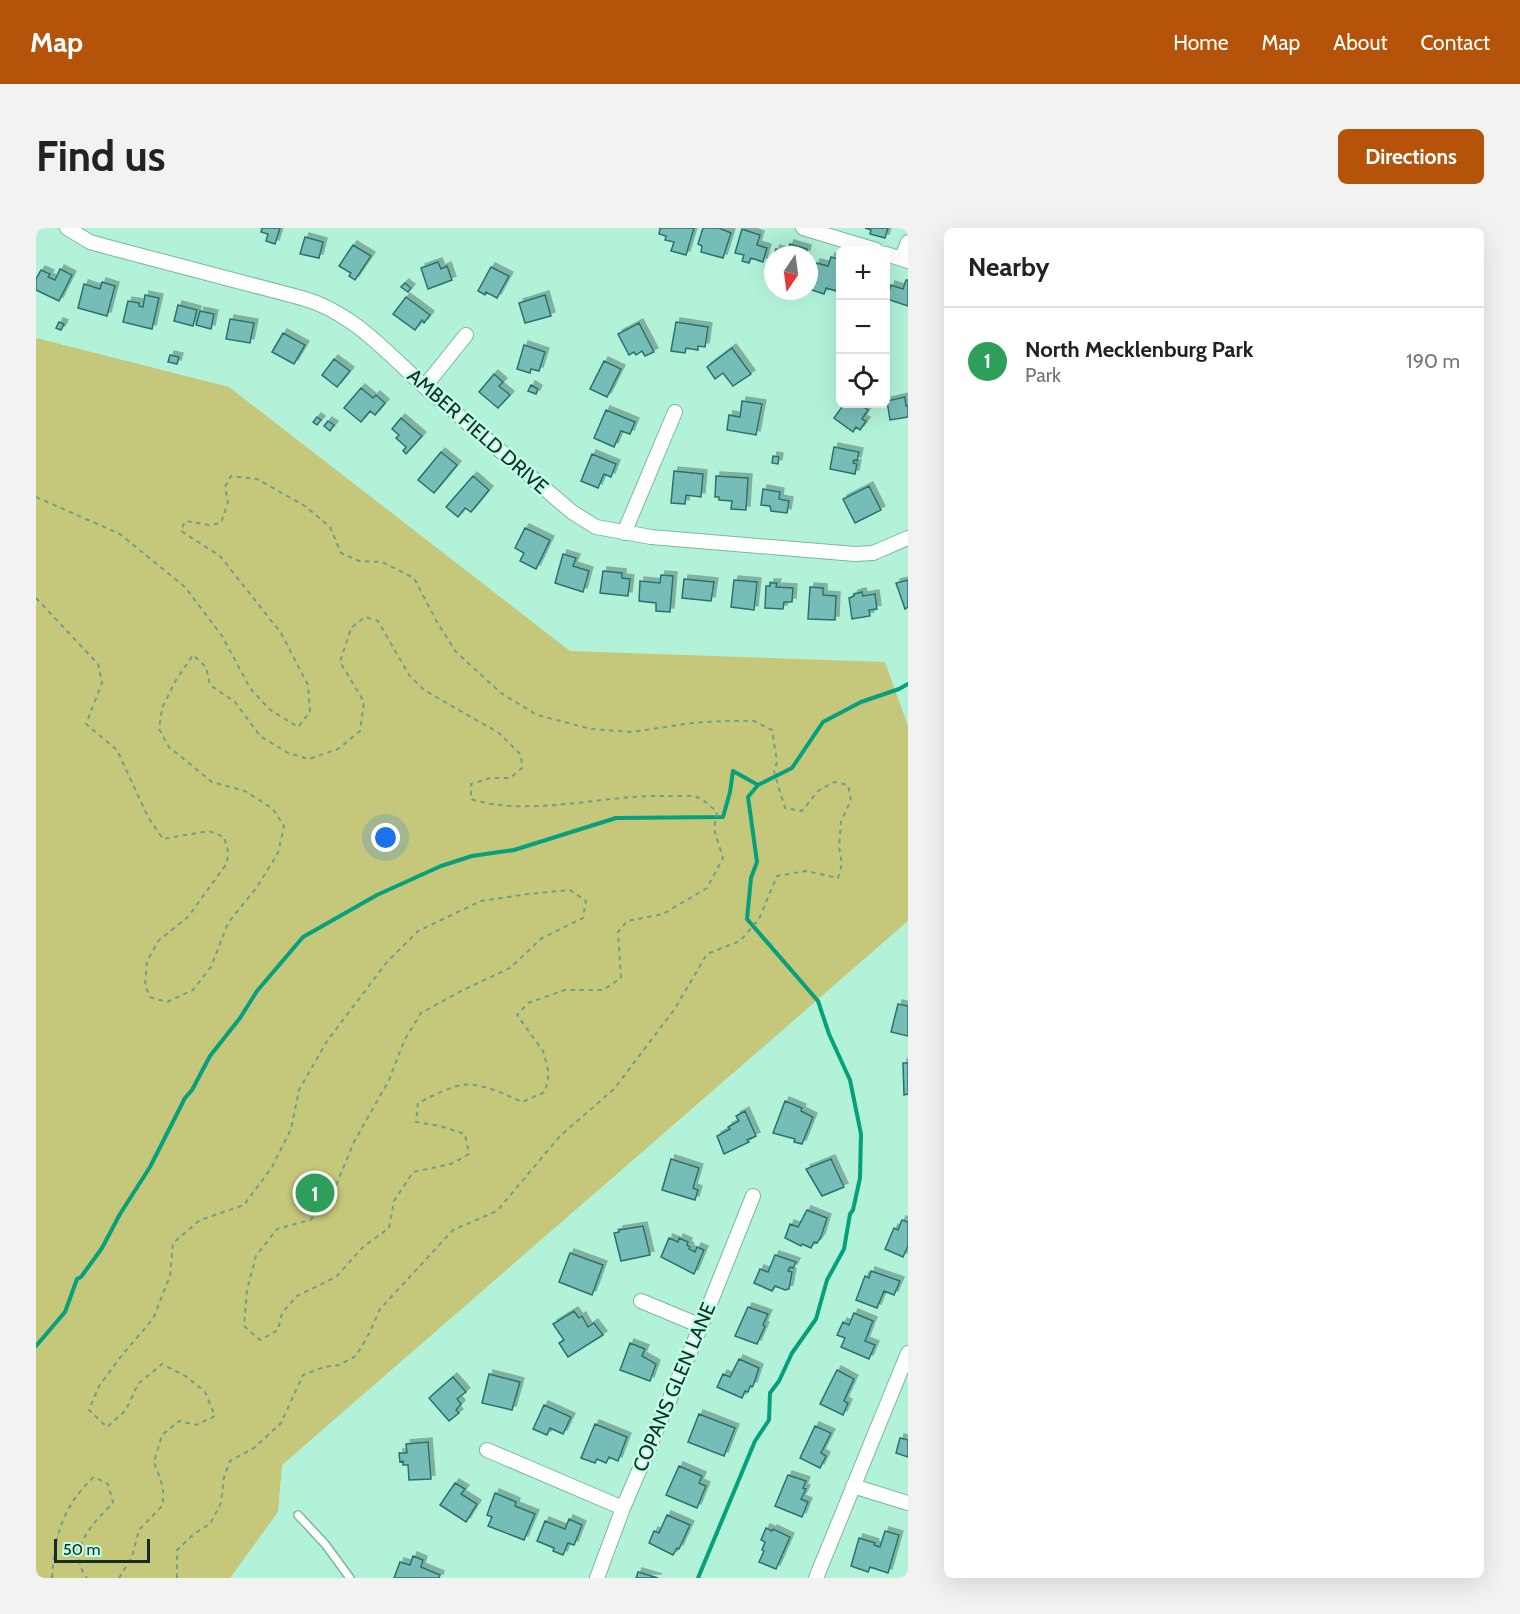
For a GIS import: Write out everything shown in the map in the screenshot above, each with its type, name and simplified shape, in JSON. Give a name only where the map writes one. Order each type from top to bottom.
[{"type":"street","name":"AMBER FIELD DRIVE","points":[[68,228],[332,308],[353,322],[572,512],[596,527],[651,537],[855,554],[873,553],[908,538]]},
{"type":"street","points":[[802,228],[863,246]]},
{"type":"street","points":[[890,256],[905,260],[908,243]]},
{"type":"street","points":[[425,386],[466,335]]},
{"type":"street","points":[[624,533],[675,412]]},
{"type":"street","name":"COPANS GLEN LANE","points":[[597,1578],[623,1508],[701,1326],[753,1196]]},
{"type":"street","points":[[641,1300],[701,1326]]},
{"type":"street","points":[[816,1578],[908,1353]]},
{"type":"street","points":[[487,1450],[623,1508]]},
{"type":"street","points":[[853,1486],[908,1503]]},
{"type":"lane","points":[[298,1515],[325,1544],[350,1578]]},
{"type":"path","points":[[36,497],[120,534],[185,587],[222,636],[250,688],[269,709],[298,727],[310,712],[308,685],[281,633],[220,556],[181,531],[185,521],[209,525],[220,523],[228,502],[225,487],[231,476],[256,479],[305,506],[330,527],[341,553],[359,561],[382,562],[414,578],[456,652],[501,693],[537,715],[591,729],[632,732],[692,723],[754,721],[772,730],[777,762],[774,772],[785,808],[802,812],[818,791],[834,782],[848,785],[851,800],[841,822],[839,847],[842,864],[838,878],[806,871],[777,876],[759,919],[740,941],[707,954],[674,1010],[614,1089],[560,1136],[497,1210],[453,1230],[411,1273],[380,1309],[356,1356],[339,1365],[324,1367],[303,1375],[281,1423],[254,1448],[230,1461],[224,1477],[221,1503],[210,1524],[195,1533],[177,1550],[177,1578]]},
{"type":"path","points":[[36,598],[98,664],[102,683],[86,724],[117,750],[148,817],[163,838],[209,831],[224,837],[228,851],[227,863],[188,916],[159,940],[147,961],[145,985],[150,998],[167,1002],[193,990],[211,968],[228,923],[257,887],[278,853],[284,826],[273,809],[245,791],[212,782],[169,747],[159,729],[162,708],[176,680],[193,655],[206,667],[210,685],[235,702],[260,736],[288,753],[309,759],[338,748],[360,731],[364,702],[340,662],[351,628],[365,617],[378,621],[409,675],[424,690],[499,733],[521,755],[522,768],[510,778],[490,778],[471,784],[471,799],[490,805],[526,805],[570,804],[640,796],[699,797],[717,812],[714,829],[723,858],[706,888],[663,914],[627,921],[618,932],[621,978],[603,990],[566,990],[528,1004],[517,1015],[543,1051],[549,1072],[545,1092],[522,1102],[499,1091],[465,1084],[418,1104],[416,1122],[440,1126],[465,1134],[469,1154],[451,1164],[413,1172],[394,1201],[389,1228],[363,1246],[336,1277],[297,1296],[282,1313],[278,1330],[260,1340],[244,1326],[247,1290],[256,1256],[277,1229],[310,1220],[329,1202],[354,1142],[388,1080],[405,1039],[421,1013],[510,968],[542,938],[583,918],[586,902],[570,891],[528,894],[481,902],[418,931],[387,962],[327,1041],[299,1090],[291,1129],[272,1167],[244,1205],[200,1220],[173,1243],[170,1276],[153,1319],[99,1386],[89,1410],[106,1427],[126,1410],[138,1384],[162,1364],[187,1377],[205,1392],[215,1416],[196,1425],[180,1421],[162,1435],[154,1462],[163,1487],[163,1505],[139,1530],[132,1557],[119,1578]]},
{"type":"path","points":[[52,1578],[53,1560],[63,1518],[79,1490],[94,1477],[108,1484],[113,1503],[85,1534],[79,1552],[82,1571],[87,1578]]},
{"type":"green space","points":[[36,338],[229,387],[570,651],[885,662],[908,726],[908,921],[282,1465],[278,1512],[230,1578],[36,1578]]},
{"type":"building","points":[[262,228],[280,228],[275,244],[266,241],[268,234],[261,232]]},
{"type":"building","points":[[660,228],[694,228],[686,255],[671,251],[674,242],[665,240],[666,236],[659,234]]},
{"type":"building","points":[[703,228],[719,228],[731,233],[723,258],[701,252],[702,246],[698,244]]},
{"type":"building","points":[[865,228],[888,228],[885,238],[870,234],[871,230]]},
{"type":"building","points":[[742,229],[760,235],[757,245],[764,247],[763,262],[751,258],[749,263],[742,261],[744,255],[735,253]]},
{"type":"building","points":[[305,237],[323,242],[319,258],[300,254]]},
{"type":"building","points":[[353,245],[371,256],[355,280],[349,276],[351,273],[339,266]]},
{"type":"building","points":[[831,257],[836,259],[836,291],[826,288],[824,294],[818,292],[818,264],[828,266]]},
{"type":"building","points":[[438,262],[441,269],[447,266],[452,280],[428,289],[421,268]]},
{"type":"building","points":[[491,267],[509,276],[497,298],[486,292],[485,295],[478,291]]},
{"type":"building","points":[[60,269],[72,275],[59,301],[36,290],[36,279],[41,270],[50,274],[48,277],[55,280]]},
{"type":"building","points":[[908,280],[908,306],[890,300],[891,285],[903,289]]},
{"type":"building","points":[[102,282],[115,286],[107,316],[78,308],[84,284],[100,289]]},
{"type":"building","points":[[405,283],[411,288],[408,292],[401,287]]},
{"type":"building","points":[[145,295],[159,298],[152,329],[123,322],[128,301],[139,303],[139,306],[143,307]]},
{"type":"building","points":[[545,295],[551,316],[525,323],[519,303]]},
{"type":"building","points":[[406,297],[430,315],[424,323],[422,320],[415,330],[393,314]]},
{"type":"building","points":[[178,305],[197,310],[193,326],[174,321]]},
{"type":"building","points":[[200,311],[214,314],[211,329],[196,325]]},
{"type":"building","points":[[230,319],[254,323],[250,343],[226,339]]},
{"type":"building","points":[[59,322],[64,324],[61,330],[56,328]]},
{"type":"building","points":[[676,322],[708,327],[705,347],[698,346],[698,350],[686,348],[685,353],[671,351]]},
{"type":"building","points":[[639,323],[654,352],[645,356],[642,351],[636,355],[634,352],[629,355],[618,334]]},
{"type":"building","points":[[283,333],[305,345],[294,364],[272,352]]},
{"type":"building","points":[[524,345],[545,352],[539,371],[531,369],[530,373],[517,369]]},
{"type":"building","points":[[732,348],[751,374],[733,386],[723,373],[715,379],[707,367]]},
{"type":"building","points":[[170,355],[179,357],[177,364],[168,362]]},
{"type":"building","points":[[334,359],[350,371],[337,387],[322,375]]},
{"type":"building","points":[[604,361],[621,369],[607,397],[590,389]]},
{"type":"building","points":[[494,374],[503,382],[499,386],[510,395],[498,408],[479,392]]},
{"type":"building","points":[[531,385],[538,389],[536,394],[528,391]]},
{"type":"building","points":[[361,388],[373,398],[376,395],[385,403],[375,415],[370,411],[361,422],[344,408]]},
{"type":"building","points":[[905,397],[908,417],[890,420],[888,408],[890,408],[890,400]]},
{"type":"building","points":[[742,401],[762,404],[756,435],[727,430],[729,415],[740,417]]},
{"type":"building","points":[[841,408],[868,410],[862,419],[866,421],[860,430],[856,427],[853,432],[834,418]]},
{"type":"building","points":[[606,410],[635,422],[630,434],[621,431],[614,447],[594,438]]},
{"type":"building","points":[[317,417],[321,420],[317,425],[313,422]]},
{"type":"building","points":[[401,418],[422,436],[406,454],[403,451],[406,447],[396,438],[399,435],[392,429]]},
{"type":"building","points":[[328,421],[334,425],[330,431],[324,426]]},
{"type":"building","points":[[834,447],[859,452],[857,461],[854,460],[853,463],[857,464],[855,474],[830,469]]},
{"type":"building","points":[[441,452],[457,465],[434,493],[418,480]]},
{"type":"building","points":[[592,454],[616,464],[611,477],[604,474],[598,488],[581,481]]},
{"type":"building","points":[[773,456],[779,457],[778,464],[772,463]]},
{"type":"building","points":[[674,471],[703,474],[701,497],[686,495],[685,504],[671,503]]},
{"type":"building","points":[[473,476],[489,490],[471,512],[465,508],[458,517],[446,507]]},
{"type":"building","points":[[716,476],[748,478],[746,510],[731,509],[732,501],[719,500],[719,497],[715,497]]},
{"type":"building","points":[[869,486],[881,510],[855,523],[843,499]]},
{"type":"building","points":[[763,489],[780,492],[779,499],[789,501],[787,513],[771,511],[770,506],[761,505]]},
{"type":"building","points":[[525,528],[550,540],[536,569],[520,561],[524,553],[515,548]]},
{"type":"building","points":[[563,554],[576,558],[573,566],[589,571],[583,592],[555,583]]},
{"type":"building","points":[[603,571],[622,573],[622,578],[630,579],[628,596],[600,593]]},
{"type":"building","points":[[661,575],[673,576],[670,612],[656,611],[656,603],[639,601],[640,581],[660,583]]},
{"type":"building","points":[[684,579],[714,582],[711,601],[682,598]]},
{"type":"building","points":[[734,580],[757,582],[754,610],[731,607]]},
{"type":"building","points":[[908,580],[908,607],[905,609],[896,583]]},
{"type":"building","points":[[770,583],[777,583],[776,587],[793,588],[792,602],[784,602],[783,609],[765,608],[766,586],[770,586]]},
{"type":"building","points":[[810,587],[823,588],[823,595],[836,596],[835,620],[808,619]]},
{"type":"building","points":[[862,592],[863,596],[875,594],[877,609],[869,610],[870,616],[852,619],[849,598]]},
{"type":"building","points":[[898,1004],[908,1006],[908,1036],[891,1032]]},
{"type":"building","points":[[903,1063],[908,1063],[908,1094],[904,1095]]},
{"type":"building","points":[[785,1101],[802,1108],[801,1111],[813,1117],[802,1144],[794,1142],[795,1139],[773,1133]]},
{"type":"building","points":[[745,1111],[756,1136],[724,1154],[717,1136],[739,1121],[736,1116]]},
{"type":"building","points":[[671,1159],[699,1168],[693,1188],[698,1190],[695,1200],[662,1190]]},
{"type":"building","points":[[831,1159],[844,1187],[822,1196],[806,1169]]},
{"type":"building","points":[[807,1210],[827,1218],[821,1237],[817,1243],[814,1242],[811,1248],[785,1238],[790,1224],[798,1227]]},
{"type":"building","points":[[902,1220],[908,1222],[908,1246],[903,1257],[885,1249],[894,1228],[898,1230]]},
{"type":"building","points":[[643,1226],[650,1255],[621,1261],[614,1233]]},
{"type":"building","points":[[669,1238],[678,1242],[679,1238],[688,1242],[689,1249],[695,1252],[697,1247],[704,1250],[694,1274],[661,1257]]},
{"type":"building","points":[[570,1253],[603,1265],[592,1295],[559,1282]]},
{"type":"building","points":[[775,1255],[796,1262],[788,1271],[792,1272],[789,1289],[785,1290],[775,1286],[772,1291],[754,1283],[760,1269],[768,1272]]},
{"type":"building","points":[[871,1271],[900,1281],[894,1295],[884,1291],[877,1308],[856,1300],[865,1276],[869,1278]]},
{"type":"building","points":[[748,1307],[768,1314],[757,1344],[735,1336]]},
{"type":"building","points":[[574,1311],[579,1318],[582,1316],[588,1327],[594,1323],[603,1335],[568,1357],[559,1343],[564,1340],[553,1324]]},
{"type":"building","points":[[854,1313],[873,1321],[865,1341],[875,1345],[869,1359],[841,1347],[845,1338],[837,1335],[843,1322],[849,1325]]},
{"type":"building","points":[[630,1343],[645,1349],[642,1356],[656,1364],[650,1381],[620,1370]]},
{"type":"building","points":[[739,1359],[759,1368],[753,1386],[750,1386],[748,1392],[745,1391],[742,1398],[717,1387],[723,1374],[730,1377]]},
{"type":"building","points":[[837,1370],[854,1379],[844,1401],[848,1403],[843,1415],[820,1404]]},
{"type":"building","points":[[489,1374],[520,1382],[512,1410],[482,1403]]},
{"type":"building","points":[[453,1377],[466,1392],[457,1399],[461,1404],[456,1410],[459,1413],[449,1421],[429,1398]]},
{"type":"building","points":[[544,1405],[571,1417],[563,1434],[550,1428],[547,1435],[533,1429]]},
{"type":"building","points":[[699,1414],[735,1428],[724,1456],[688,1442]]},
{"type":"building","points":[[595,1424],[627,1437],[618,1461],[609,1457],[606,1463],[597,1459],[595,1463],[581,1458]]},
{"type":"building","points":[[815,1426],[831,1433],[821,1453],[826,1456],[820,1468],[800,1458]]},
{"type":"building","points":[[900,1438],[908,1440],[908,1457],[896,1453]]},
{"type":"building","points":[[428,1442],[431,1479],[409,1480],[408,1465],[403,1465],[403,1461],[400,1462],[399,1453],[407,1453],[406,1444]]},
{"type":"building","points":[[679,1466],[702,1476],[699,1483],[706,1486],[697,1508],[666,1495]]},
{"type":"building","points":[[788,1475],[806,1481],[803,1488],[806,1489],[801,1499],[808,1502],[802,1517],[775,1506]]},
{"type":"building","points":[[455,1483],[465,1489],[461,1494],[477,1504],[466,1522],[440,1505]]},
{"type":"building","points":[[495,1493],[516,1502],[515,1506],[535,1514],[524,1540],[488,1526],[492,1517],[487,1515]]},
{"type":"building","points":[[667,1515],[690,1525],[679,1549],[677,1548],[673,1555],[649,1543],[654,1531],[659,1533]]},
{"type":"building","points":[[569,1519],[582,1525],[574,1545],[568,1543],[563,1555],[553,1551],[554,1548],[537,1541],[545,1521],[565,1529]]},
{"type":"building","points":[[766,1528],[790,1537],[776,1569],[759,1562],[764,1551],[762,1550],[765,1542],[761,1540]]},
{"type":"building","points":[[885,1531],[899,1535],[888,1573],[870,1567],[868,1572],[851,1566],[859,1538],[880,1547]]},
{"type":"building","points":[[413,1556],[423,1560],[421,1567],[440,1575],[439,1578],[394,1578],[400,1562],[410,1565]]},
{"type":"building","points":[[638,1572],[658,1578],[636,1578]]},
{"type":"waterway","points":[[698,1578],[755,1441],[769,1420],[770,1393],[779,1381],[792,1353],[816,1319],[827,1280],[844,1249],[850,1214],[853,1210],[860,1178],[861,1134],[850,1080],[829,1034],[818,1001],[747,919],[751,878],[757,862],[748,797],[758,785],[792,768],[823,722],[861,702],[908,684]]},
{"type":"waterway","points":[[36,1346],[65,1312],[77,1279],[81,1277],[102,1248],[120,1214],[150,1167],[185,1098],[192,1090],[210,1056],[240,1018],[257,991],[303,937],[377,895],[441,866],[472,856],[514,850],[616,818],[723,817],[733,771],[758,785]]},
{"type":"place","name":"North Mecklenburg Park","points":[[315,1193]]}]
